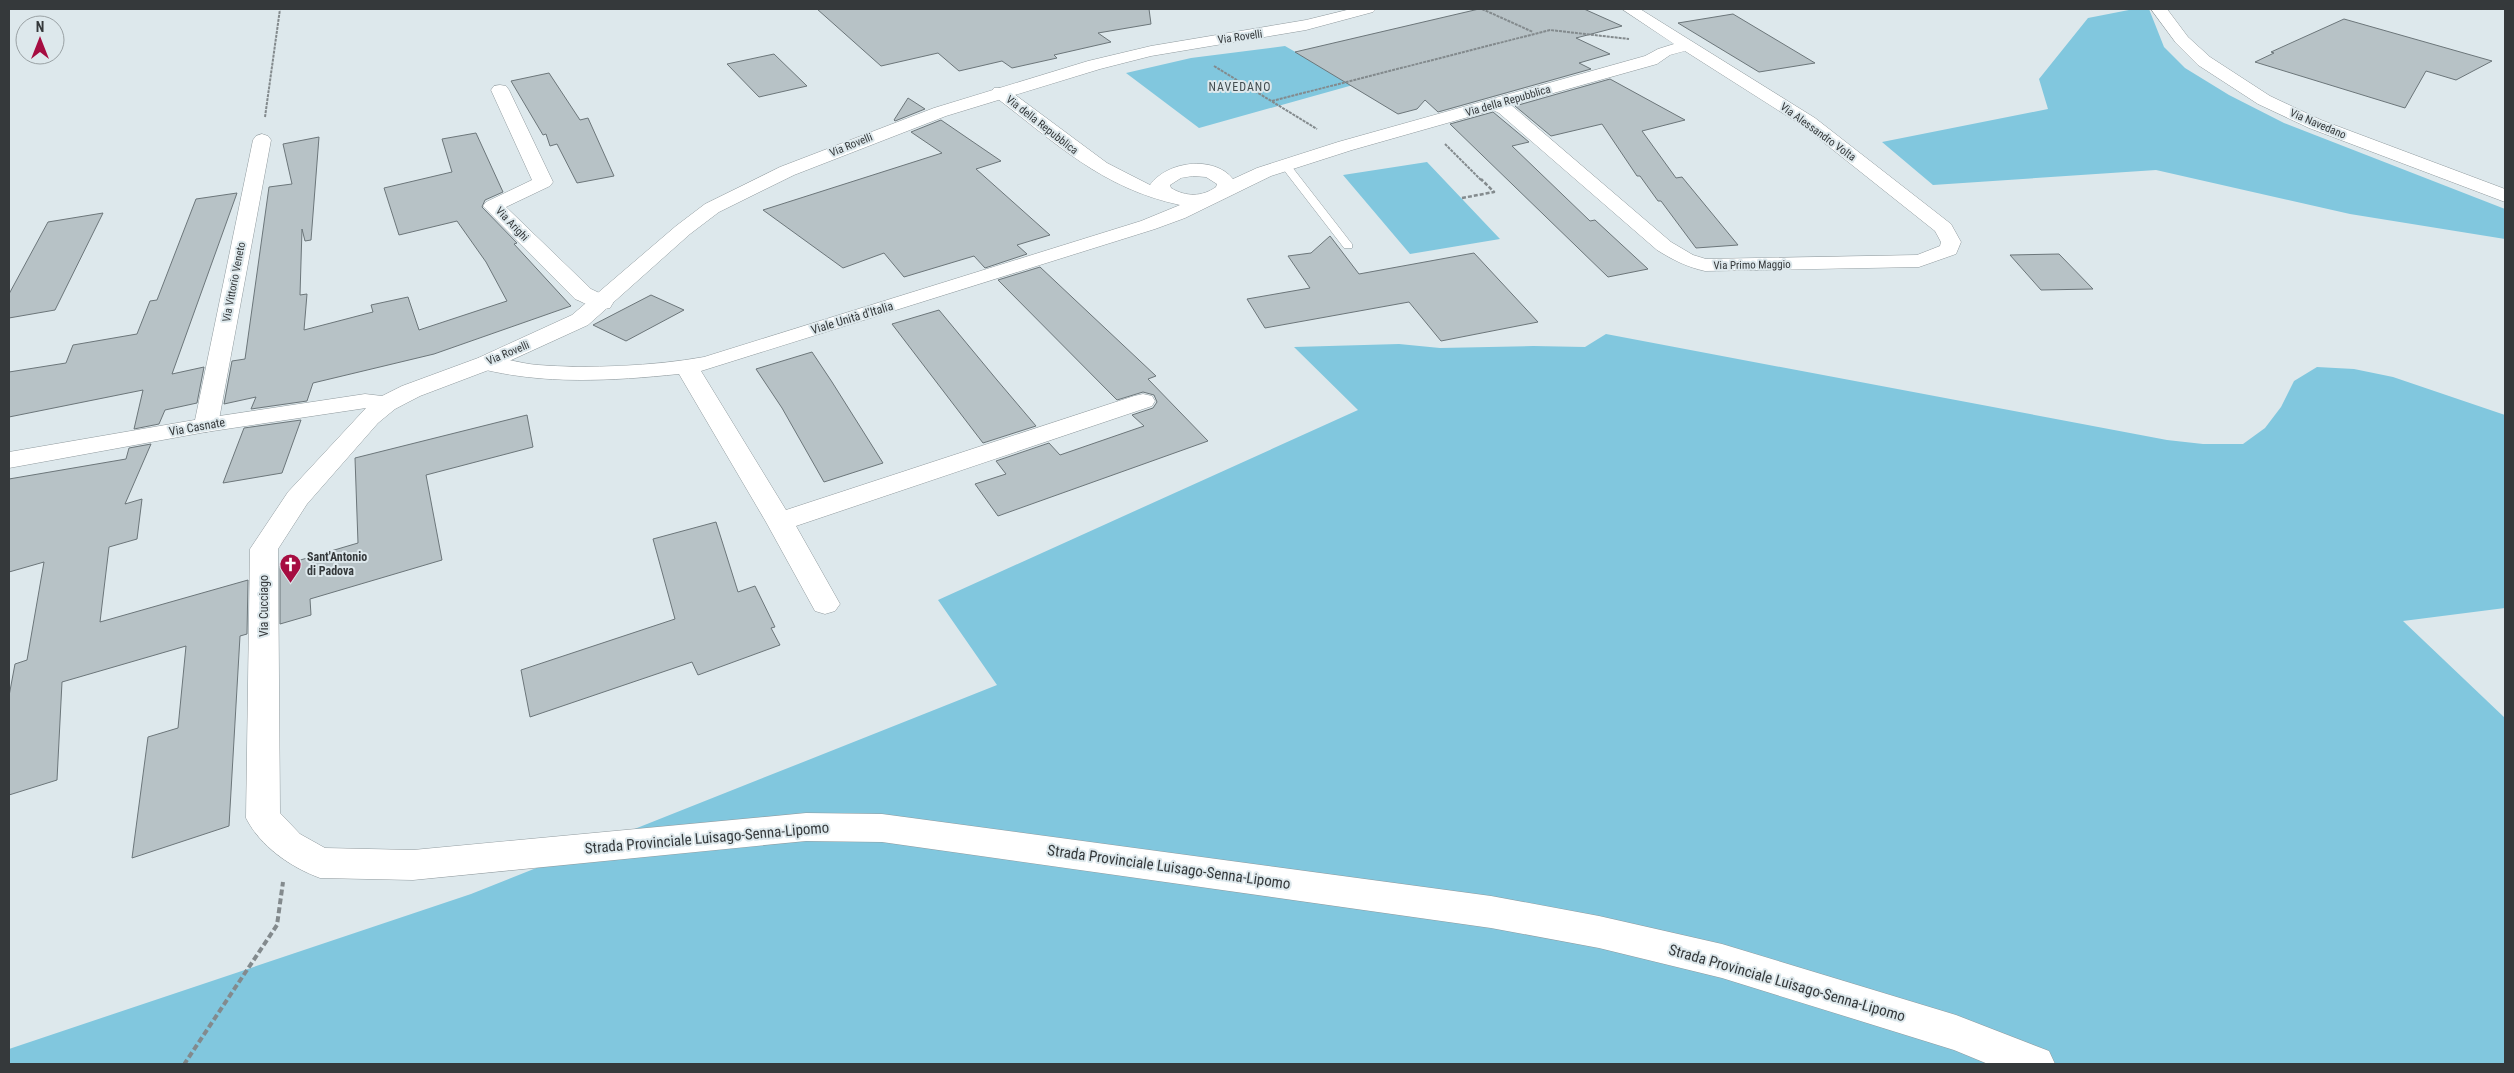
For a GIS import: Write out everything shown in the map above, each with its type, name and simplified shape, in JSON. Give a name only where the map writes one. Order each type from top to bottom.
[{"type":"street","name":"Via Rovelli","points":[[386,404],[445,377],[486,363],[580,320],[683,230],[712,208],[744,190],[883,132],[1000,92],[1094,65],[1151,51],[1274,32],[1368,9]]},
{"type":"street","points":[[1630,9],[1686,45]]},
{"type":"street","name":"Via Navedano","points":[[2159,9],[2182,40],[2204,61],[2264,100],[2315,124],[2505,196]]},
{"type":"street","name":"Via della Repubblica","points":[[1264,172],[1346,146],[1652,60],[1664,52],[1686,45]]},
{"type":"street","name":"Via Alessandro Volta","points":[[1686,45],[1808,122],[1944,228]]},
{"type":"street","name":"Via Arighi","points":[[500,90],[543,182],[493,206],[583,294],[602,302]]},
{"type":"street","name":"Via della Repubblica","points":[[1000,92],[1104,171],[1154,193],[1180,200],[1216,188]]},
{"type":"street","name":"Via Primo Maggio","points":[[1496,105],[1504,109],[1664,246],[1686,259],[1705,265],[1919,261],[1949,250],[1951,242],[1944,228]]},
{"type":"street","name":"Via Vittorio Veneto","points":[[206,425],[262,140]]},
{"type":"street","name":"Via della Repubblica","points":[[1084,157],[1102,163],[1141,168],[1182,172],[1193,170],[1216,188]]},
{"type":"street","points":[[1169,197],[1162,191],[1160,186],[1163,180],[1182,172]]},
{"type":"street","name":"Viale Unità d'Italia","points":[[486,363],[507,370],[551,375],[686,368],[708,363],[1148,225],[1178,214],[1216,188],[1264,172]]},
{"type":"street","points":[[686,368],[780,522],[825,604]]},
{"type":"street","name":"Via Casnate","points":[[9,460],[206,425],[365,401],[386,404]]},
{"type":"street","points":[[780,522],[1143,401]]},
{"type":"street","name":"Via Cucciago","points":[[288,844],[263,818],[264,549],[297,498],[369,418],[386,404]]},
{"type":"street","name":"Strada Provinciale Luisago-Senna-Lipomo","points":[[288,844],[320,863],[412,865],[806,827],[882,828],[1491,912],[1599,932],[1722,961],[1956,1034],[2035,1064]]},
{"type":"lane","points":[[1285,165],[1348,246]]},
{"type":"path","points":[[262,140],[280,9]]},
{"type":"path","points":[[1482,9],[1534,33]]},
{"type":"path","points":[[1272,101],[1550,30],[1635,40]]},
{"type":"path","points":[[1206,66],[1216,66],[1346,146]]},
{"type":"path","points":[[1425,125],[1494,192],[1462,198]]},
{"type":"path","points":[[187,1064],[185,1063],[277,925],[288,844]]},
{"type":"shaded area","points":[[2134,9],[2149,9],[2164,47],[2185,68],[2229,95],[2284,123],[2505,209],[2505,239],[2350,214],[2156,170],[1933,185],[1882,142],[2048,109],[2039,79],[2088,18]]},
{"type":"shaded area","points":[[1285,46],[1353,85],[1199,128],[1126,73],[1191,58]]},
{"type":"shaded area","points":[[1427,162],[1500,239],[1410,254],[1343,175]]},
{"type":"shaded area","points":[[1606,334],[2167,440],[2203,444],[2243,444],[2265,428],[2281,407],[2294,381],[2317,367],[2354,369],[2393,377],[2505,415],[2505,608],[2403,621],[2505,718],[2505,1064],[9,1064],[9,1049],[471,894],[997,685],[938,600],[1358,410],[1294,347],[1399,344],[1440,348],[1585,347]]},
{"type":"building","points":[[817,9],[1149,9],[1151,24],[1098,33],[1111,42],[1054,55],[1057,58],[1012,68],[1002,61],[959,71],[938,53],[881,66]]},
{"type":"building","points":[[1479,9],[1584,9],[1622,26],[1576,38],[1610,54],[1579,63],[1591,69],[1438,112],[1425,100],[1417,109],[1398,114],[1295,52]]},
{"type":"building","points":[[1733,14],[1815,63],[1759,72],[1678,23]]},
{"type":"building","points":[[2344,19],[2492,61],[2456,80],[2426,71],[2405,108],[2255,62],[2274,53],[2271,52]]},
{"type":"building","points":[[774,54],[807,86],[759,97],[727,64]]},
{"type":"building","points":[[549,73],[580,120],[588,118],[614,176],[577,183],[557,144],[550,146],[546,134],[543,135],[511,81]]},
{"type":"building","points":[[1610,79],[1685,120],[1642,131],[1676,178],[1682,177],[1738,245],[1696,248],[1661,201],[1658,201],[1640,176],[1637,176],[1602,124],[1551,136],[1515,106]]},
{"type":"building","points":[[908,98],[925,109],[895,121],[894,120]]},
{"type":"building","points":[[1493,112],[1529,142],[1512,146],[1590,221],[1595,220],[1648,269],[1608,277],[1450,124]]},
{"type":"building","points":[[941,120],[1001,161],[976,169],[1050,235],[1017,245],[1027,254],[985,268],[974,256],[904,277],[884,253],[843,268],[763,210],[942,153],[911,132]]},
{"type":"building","points":[[476,133],[503,192],[485,200],[482,207],[517,243],[514,244],[571,306],[434,354],[313,383],[307,401],[251,409],[256,397],[224,404],[232,361],[245,359],[269,187],[292,184],[283,144],[319,137],[311,240],[305,241],[302,229],[300,295],[307,294],[304,330],[373,312],[371,305],[408,297],[419,330],[507,301],[486,262],[457,221],[399,235],[384,188],[452,172],[442,139]]},
{"type":"building","points":[[237,193],[172,374],[204,367],[197,403],[165,410],[159,424],[134,429],[143,390],[9,417],[9,372],[66,363],[73,345],[137,334],[150,301],[157,300],[196,199]]},
{"type":"building","points":[[103,213],[55,310],[9,318],[9,294],[48,222]]},
{"type":"building","points":[[1330,236],[1359,274],[1474,253],[1538,322],[1441,341],[1409,302],[1265,328],[1247,299],[1310,288],[1288,256],[1311,253]]},
{"type":"building","points":[[2059,254],[2093,289],[2041,290],[2010,255]]},
{"type":"building","points":[[1040,267],[1156,376],[1148,379],[1208,441],[998,516],[975,484],[1006,474],[996,461],[1049,443],[1060,455],[1144,426],[1132,415],[1153,408],[1157,402],[1154,395],[1143,392],[1117,400],[998,280]]},
{"type":"building","points":[[651,295],[684,310],[626,341],[593,325]]},
{"type":"building","points":[[939,310],[1036,426],[983,443],[892,324]]},
{"type":"building","points":[[812,352],[883,463],[824,482],[782,408],[756,369]]},
{"type":"building","points":[[527,415],[533,447],[426,475],[442,560],[310,599],[311,615],[280,624],[280,566],[358,543],[355,458]]},
{"type":"building","points":[[301,420],[282,473],[223,483],[244,428]]},
{"type":"building","points":[[151,444],[125,504],[142,499],[137,539],[109,547],[100,622],[248,580],[247,634],[240,636],[229,826],[132,858],[148,737],[178,728],[186,646],[62,682],[57,780],[9,795],[9,696],[15,664],[27,660],[44,562],[9,572],[9,479],[126,459],[129,448]]},
{"type":"building","points":[[716,522],[738,592],[755,586],[775,627],[771,628],[780,645],[698,675],[692,662],[530,717],[521,670],[675,619],[653,539]]},
{"type":"place","name":"Sant'Antonio di Padova","points":[[291,583]]},
{"type":"district","name":"NAVEDANO","points":[[1240,87]]}]
